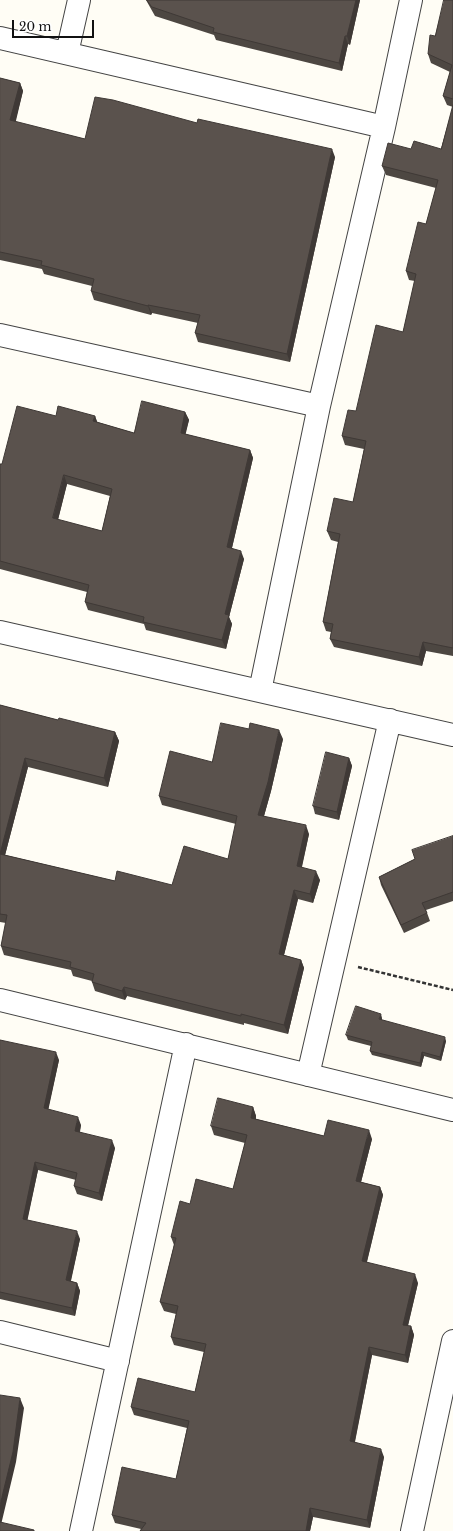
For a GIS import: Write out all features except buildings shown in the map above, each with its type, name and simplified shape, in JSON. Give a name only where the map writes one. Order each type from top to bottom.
[{"type":"street","points":[[67,53],[79,0]]},
{"type":"street","points":[[260,691],[319,406],[384,127],[411,0]]},
{"type":"street","points":[[0,38],[384,127]]},
{"type":"street","points":[[0,335],[319,406]]},
{"type":"street","points":[[0,632],[453,735]]},
{"type":"street","points":[[308,1075],[390,720]]},
{"type":"street","points":[[0,1000],[453,1110]]},
{"type":"street","points":[[81,1531],[186,1044]]},
{"type":"street","points":[[0,1332],[118,1361]]},
{"type":"street","points":[[412,1531],[453,1340]]},
{"type":"path","points":[[334,961],[453,990]]}]
